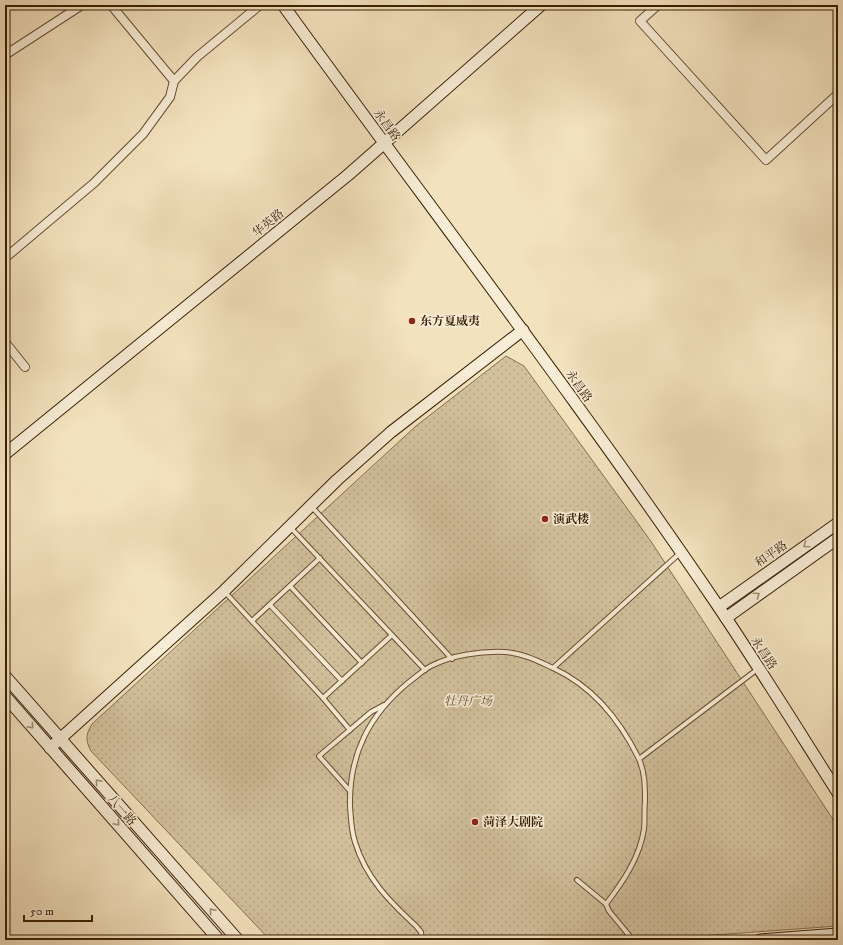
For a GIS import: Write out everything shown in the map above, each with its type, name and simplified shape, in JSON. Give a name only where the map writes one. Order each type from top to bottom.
[{"type":"main road","name":"永昌路","points":[[283,5],[384,144],[523,330],[719,607],[838,793]]},
{"type":"main road","name":"华英路","points":[[5,454],[342,180],[541,5]]},
{"type":"main road","points":[[50,748],[224,590],[336,480],[391,432],[523,330]]},
{"type":"main road","name":"和平路","points":[[719,607],[838,523]]},
{"type":"main road","points":[[726,618],[838,538]]},
{"type":"main road","points":[[5,676],[238,940]]},
{"type":"main road","name":"八一路","points":[[5,696],[219,940]]},
{"type":"main road","points":[[760,940],[838,934]]},
{"type":"street","points":[[5,54],[82,5]]},
{"type":"street","points":[[111,5],[174,81]]},
{"type":"street","points":[[5,258],[94,183],[143,134],[170,96],[174,81],[197,57],[260,5]]},
{"type":"street","points":[[658,5],[640,21],[766,160],[838,94]]},
{"type":"street","points":[[5,342],[25,367]]},
{"type":"lane","points":[[311,506],[452,658]]},
{"type":"lane","points":[[290,526],[426,670]]},
{"type":"lane","points":[[553,668],[680,552]]},
{"type":"lane","points":[[252,621],[320,558]]},
{"type":"lane","points":[[290,586],[362,662]]},
{"type":"lane","points":[[224,590],[323,698],[350,730]]},
{"type":"lane","points":[[270,605],[342,681]]},
{"type":"lane","points":[[323,698],[392,635]]},
{"type":"lane","points":[[422,940],[421,932],[416,926],[379,890],[368,872],[355,842],[351,822],[350,791],[352,768],[364,736],[372,722],[386,704],[426,670],[440,661],[452,658],[486,652],[506,652],[527,657],[566,674],[596,696],[622,727],[643,769],[645,788],[644,829],[637,853],[626,876],[606,904]]},
{"type":"lane","points":[[639,759],[759,668]]},
{"type":"lane","points":[[350,791],[320,756],[371,712],[386,704]]},
{"type":"lane","points":[[577,880],[606,904],[609,911],[633,940]]},
{"type":"green space","name":"牡丹广场","points":[[506,356],[524,366],[650,540],[838,827],[838,926],[645,940],[270,940],[91,751],[87,737],[88,731],[92,724],[416,426]]},
{"type":"place","name":"东方夏威夷","points":[[412,321]]},
{"type":"place","name":"演武楼","points":[[545,519]]},
{"type":"place","name":"菏泽大剧院","points":[[475,822]]}]
